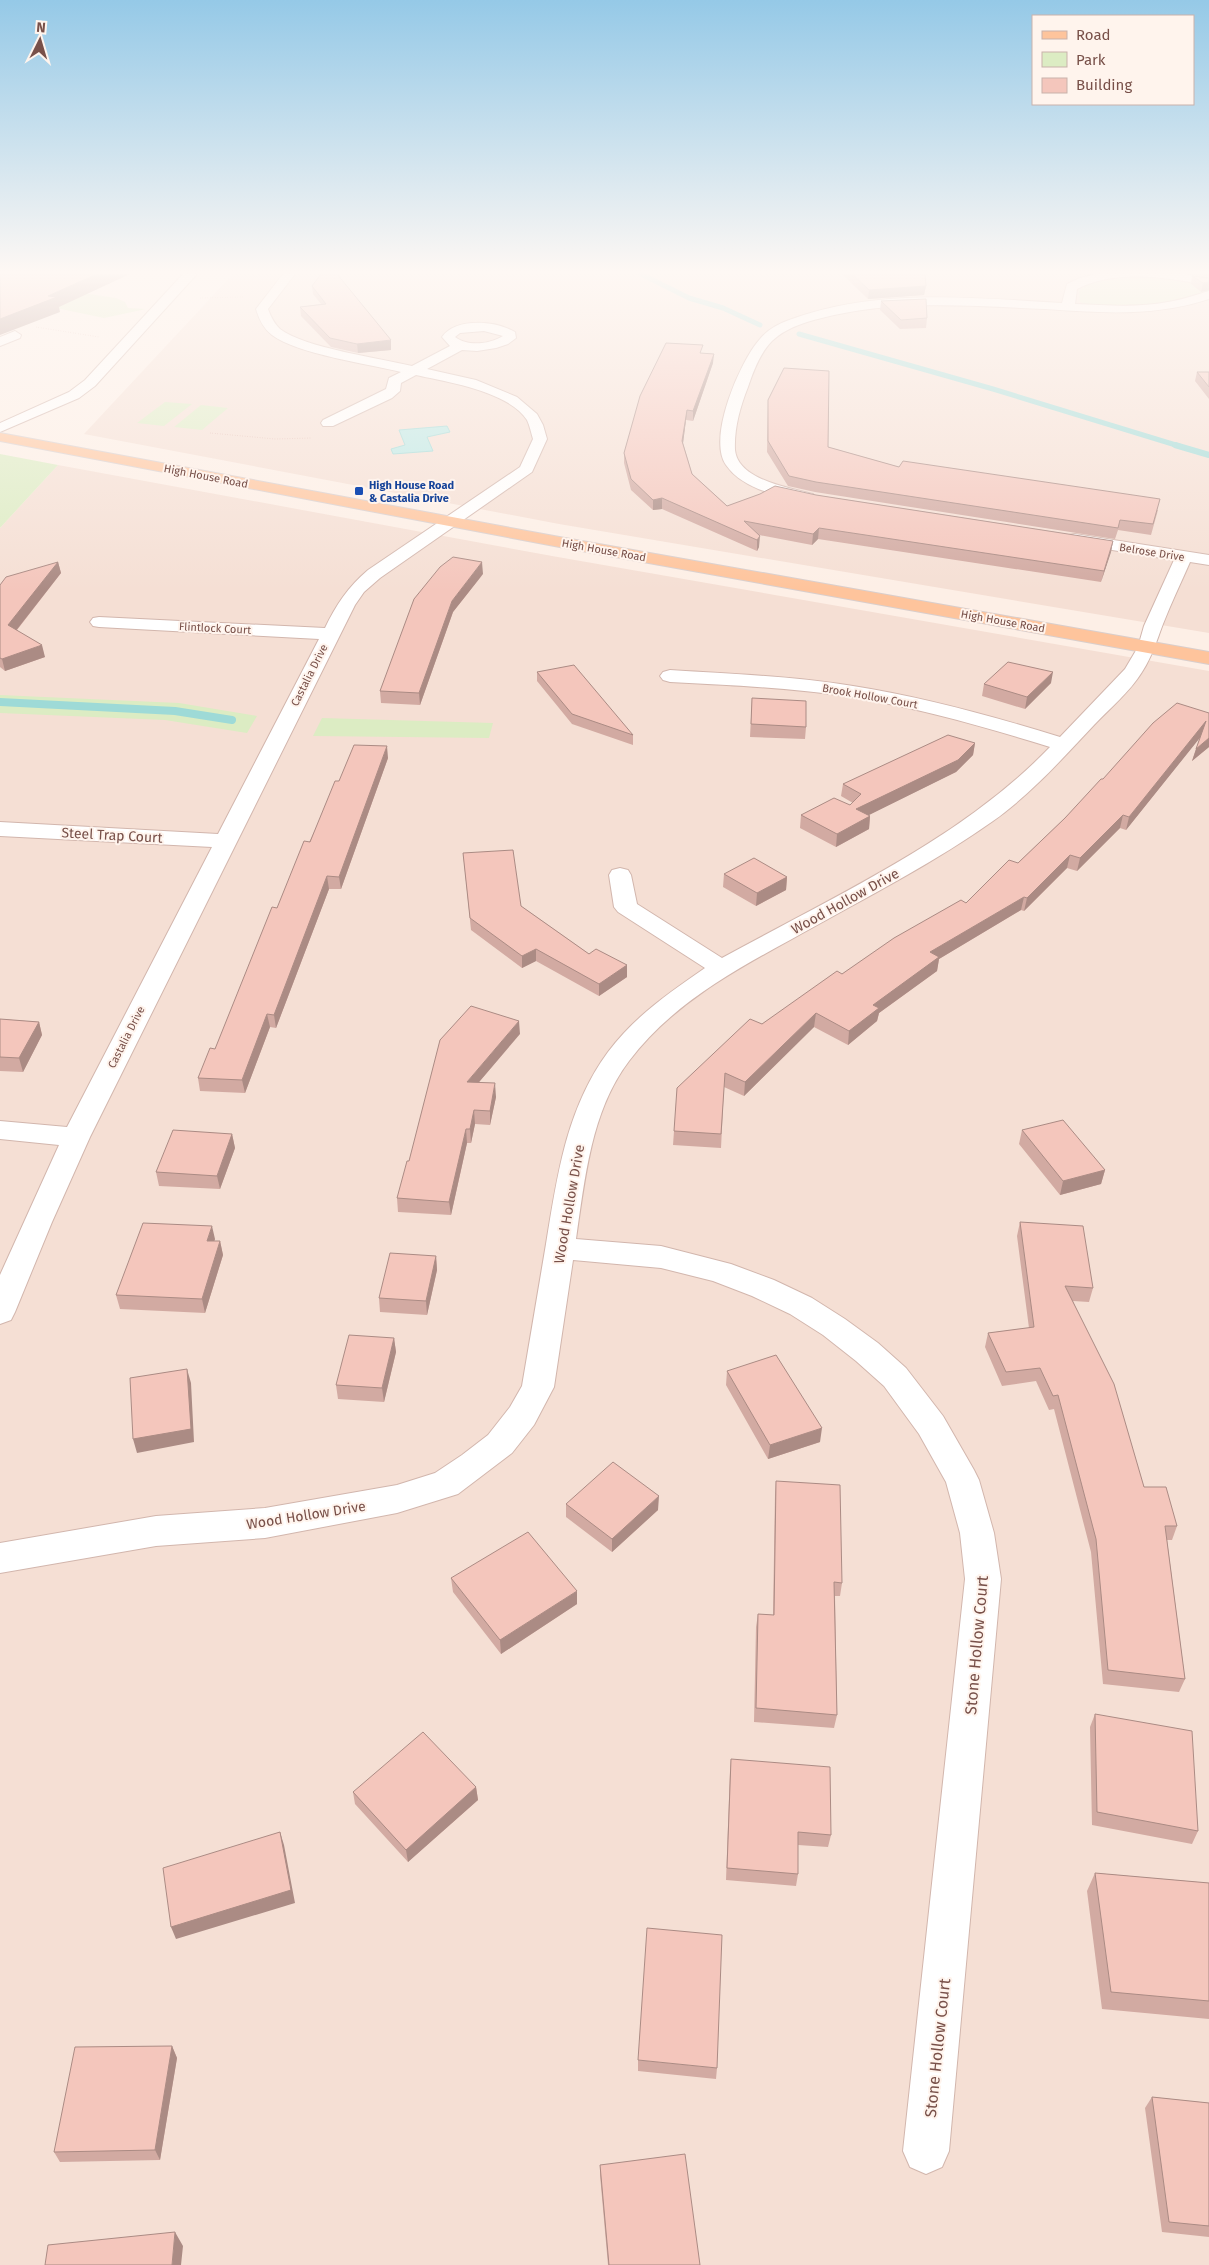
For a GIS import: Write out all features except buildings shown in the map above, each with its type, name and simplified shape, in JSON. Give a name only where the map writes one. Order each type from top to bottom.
[{"type":"main road","name":"High House Road","points":[[0,437],[450,522],[1209,658]]},
{"type":"street","points":[[0,428],[74,395],[93,380]]},
{"type":"street","points":[[328,423],[387,394],[393,390],[394,381],[396,380]]},
{"type":"street","name":"Castalia Drive","points":[[0,1312],[37,1222],[76,1136],[346,604],[358,588],[374,574],[527,469],[540,439],[532,417],[509,399],[471,383],[456,380]]},
{"type":"street","points":[[745,380],[734,406],[728,453],[735,466],[745,475],[759,483],[784,492],[824,500]]},
{"type":"street","name":"Belrose Drive","points":[[1056,537],[1209,560]]},
{"type":"street","name":"Wood Hollow Drive","points":[[0,1558],[156,1530],[211,1528],[265,1523],[397,1499],[446,1484],[500,1444],[522,1416],[538,1387],[572,1173],[582,1132],[592,1103],[618,1057],[662,1009],[721,968],[817,917],[935,850],[986,816],[1014,794],[1065,745],[1134,672],[1147,647],[1153,626],[1184,557]]},
{"type":"street","name":"Flintlock Court","points":[[99,622],[330,634]]},
{"type":"street","name":"Brook Hollow Court","points":[[670,676],[805,685],[878,696],[967,716],[1065,745]]},
{"type":"street","name":"Steel Trap Court","points":[[0,830],[225,841]]},
{"type":"street","points":[[620,875],[626,907],[721,968]]},
{"type":"street","points":[[0,1130],[76,1136]]},
{"type":"street","name":"Stone Hollow Court","points":[[561,1248],[661,1257],[720,1272],[763,1288],[801,1306],[840,1332],[895,1377],[931,1425],[962,1480],[978,1533],[984,1579],[926,2152]]},
{"type":"path","points":[[210,433],[285,439],[318,437]]},
{"type":"shaded area","points":[[135,380],[1209,380],[1209,633],[559,524],[84,434]]},
{"type":"shaded area","points":[[58,465],[552,556],[1209,671],[1209,2265],[0,2265],[0,528]]},
{"type":"green space","points":[[165,402],[192,404],[164,426],[137,423]]},
{"type":"green space","points":[[201,405],[228,408],[202,430],[174,427]]},
{"type":"green space","points":[[0,454],[58,465],[0,528]]},
{"type":"green space","points":[[0,695],[179,703],[257,716],[247,733],[165,720],[0,713]]},
{"type":"green space","points":[[322,718],[493,723],[489,738],[313,736]]},
{"type":"water","points":[[447,426],[450,432],[427,437],[433,451],[393,454],[391,449],[405,445],[399,430]]},
{"type":"waterway","points":[[960,380],[1179,446]]},
{"type":"waterway","points":[[1175,445],[1209,455]]},
{"type":"waterway","points":[[0,702],[175,711],[232,720]]},
{"type":"place","name":"High House Road & Castalia Drive","points":[[359,491]]}]
